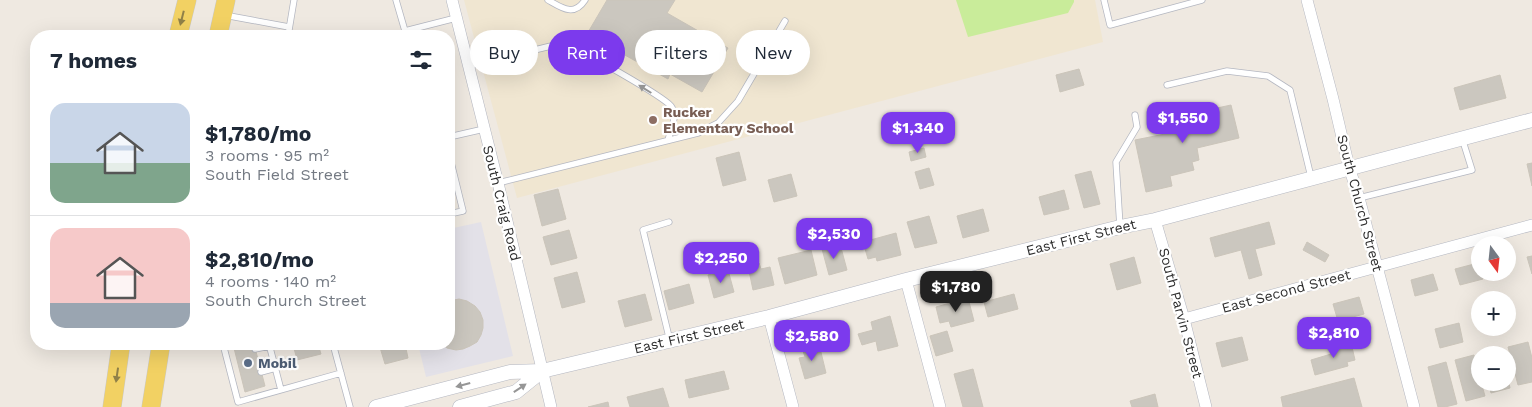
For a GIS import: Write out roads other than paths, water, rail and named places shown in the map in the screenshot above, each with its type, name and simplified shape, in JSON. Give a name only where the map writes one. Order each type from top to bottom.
[{"type":"main road","points":[[180,30],[187,0]]},
{"type":"main road","points":[[219,30],[224,8]]},
{"type":"main road","points":[[112,407],[120,350]]},
{"type":"main road","points":[[159,407],[152,398],[160,350]]},
{"type":"street","name":"South Craig Road","points":[[452,0],[552,407]]},
{"type":"street","name":"South Church Street","points":[[1307,0],[1334,99],[1349,167],[1378,266],[1414,407]]},
{"type":"street","name":"East First Street","points":[[376,407],[510,372],[542,371],[769,317],[1120,226],[1155,220],[1311,177],[1532,120]]},
{"type":"street","name":"South Parvin Street","points":[[1155,220],[1184,319],[1206,407]]},
{"type":"street","name":"East Second Street","points":[[1184,319],[1532,225]]},
{"type":"street","points":[[906,280],[940,407]]},
{"type":"street","points":[[769,317],[793,407]]},
{"type":"street","name":"East First Street","points":[[460,407],[480,404],[516,392],[542,371]]},
{"type":"lane","points":[[289,30],[294,0]]},
{"type":"lane","points":[[396,0],[404,30]]},
{"type":"lane","points":[[548,0],[565,10],[573,10],[581,6],[585,0]]},
{"type":"lane","points":[[1104,0],[1110,24],[1202,0]]},
{"type":"lane","points":[[224,8],[289,27]]},
{"type":"lane","points":[[418,30],[456,18]]},
{"type":"lane","points":[[498,183],[698,133],[718,123],[738,101],[785,21]]},
{"type":"lane","points":[[469,66],[555,45],[568,46],[633,81],[671,107],[675,118],[668,140]]},
{"type":"lane","points":[[1167,86],[1227,71],[1268,76],[1290,90],[1311,177]]},
{"type":"lane","points":[[1120,226],[1116,162],[1137,127],[1135,115]]},
{"type":"lane","points":[[455,136],[484,129]]},
{"type":"lane","points":[[1359,198],[1472,170],[1462,138]]},
{"type":"lane","points":[[455,185],[463,211],[455,213]]},
{"type":"lane","points":[[669,222],[642,230],[670,341]]},
{"type":"lane","points":[[225,350],[238,402],[341,374]]},
{"type":"lane","points":[[271,350],[281,390]]},
{"type":"lane","points":[[335,350],[350,407]]},
{"type":"lane","points":[[227,357],[235,354]]},
{"type":"lane","points":[[261,372],[276,368]]},
{"type":"lane","points":[[233,380],[241,378]]},
{"type":"place","name":"Rucker Elementary School","points":[[653,120]]},
{"type":"place","name":"Mobil","points":[[248,363]]}]
